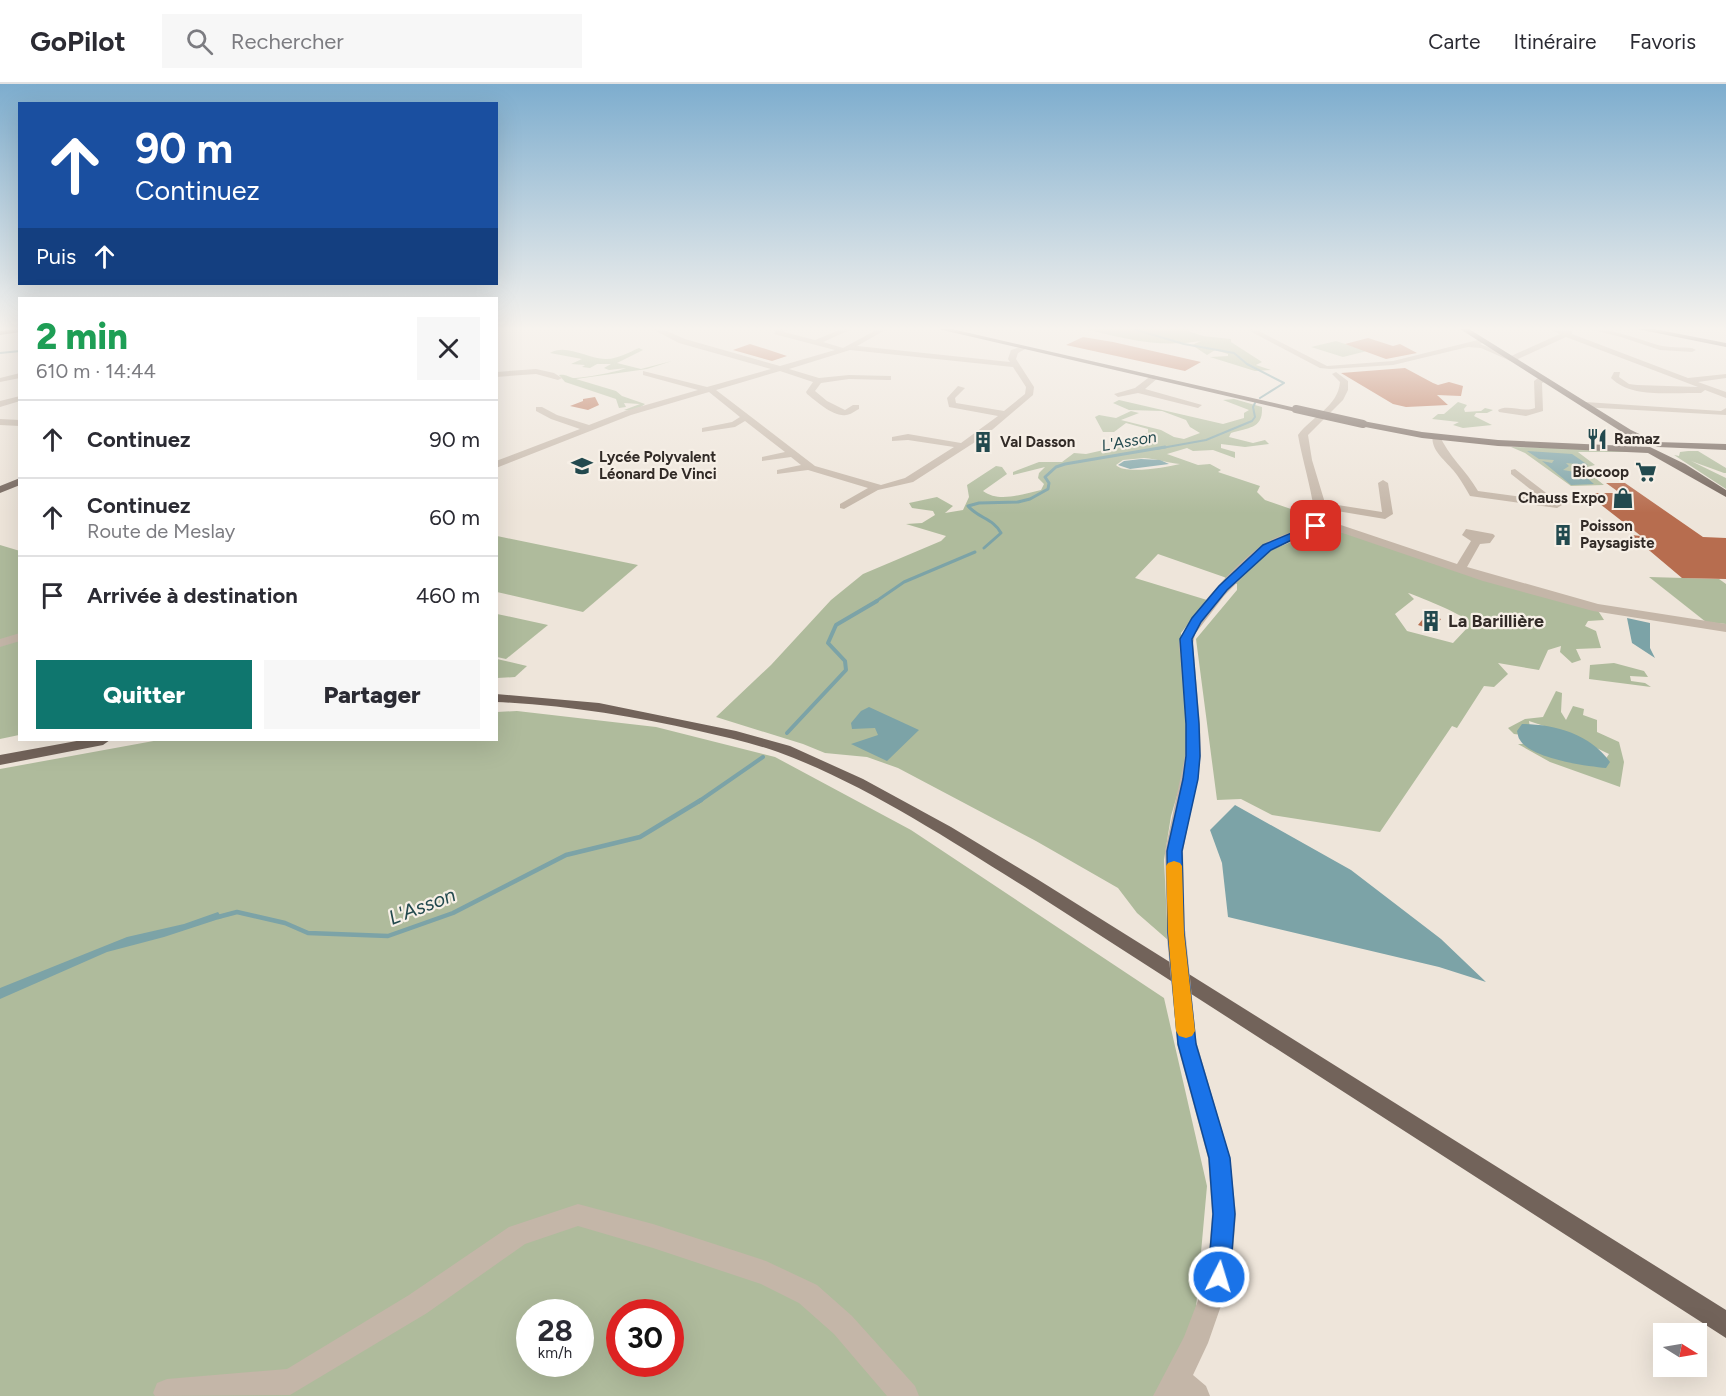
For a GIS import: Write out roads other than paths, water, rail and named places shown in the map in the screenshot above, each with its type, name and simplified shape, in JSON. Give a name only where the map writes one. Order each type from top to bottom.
[{"type":"main road","points":[[1213,390],[1363,424],[1436,436],[1528,445],[1726,447]]},
{"type":"main road","points":[[1561,390],[1726,494]]},
{"type":"main road","points":[[1628,432],[1638,444]]},
{"type":"main road","points":[[1607,447],[1638,444],[1656,448]]},
{"type":"main road","points":[[0,490],[18,482]]},
{"type":"main road","points":[[498,698],[606,709],[731,734],[794,753],[886,797],[958,838],[1726,1325]]},
{"type":"main road","points":[[0,760],[98,741]]},
{"type":"street","points":[[498,465],[628,413],[707,390]]},
{"type":"street","points":[[708,390],[773,437],[809,467],[874,488],[888,488],[909,480],[992,426],[1030,394],[1030,390]]},
{"type":"street","points":[[811,390],[810,392],[824,403],[845,413],[856,407]]},
{"type":"street","points":[[959,390],[951,398],[952,405],[1004,414]]},
{"type":"street","points":[[1119,394],[1137,390]]},
{"type":"street","points":[[1139,390],[1198,405]]},
{"type":"street","points":[[1321,522],[1303,435],[1313,423],[1340,401],[1343,390]]},
{"type":"street","points":[[1502,410],[1526,413],[1538,411],[1540,409],[1539,390]]},
{"type":"street","points":[[1714,390],[1726,395]]},
{"type":"street","points":[[0,404],[18,399]]},
{"type":"street","points":[[1585,405],[1646,407],[1664,412],[1721,414],[1726,411]]},
{"type":"street","points":[[539,409],[554,417],[588,428]]},
{"type":"street","points":[[705,430],[735,424],[744,418]]},
{"type":"street","points":[[0,422],[18,423]]},
{"type":"street","points":[[1436,436],[1446,458],[1457,468],[1474,494],[1557,505],[1515,472]]},
{"type":"street","points":[[895,439],[908,437],[962,446]]},
{"type":"street","points":[[765,459],[792,454]]},
{"type":"street","points":[[780,472],[809,467]]},
{"type":"street","points":[[1319,505],[1385,516],[1388,514],[1383,483]]},
{"type":"street","points":[[1469,485],[1542,494]]},
{"type":"street","points":[[844,506],[874,488]]},
{"type":"street","points":[[1321,522],[1460,569],[1603,610],[1726,628]]},
{"type":"street","points":[[1180,1390],[1219,1277],[1224,1214],[1219,1158],[1187,1044],[1176,933],[1174,851],[1193,756],[1193,724],[1186,644],[1188,634],[1223,588],[1267,548],[1311,530],[1321,522]]},
{"type":"street","points":[[1460,569],[1477,540]]},
{"type":"street","points":[[0,643],[18,638]]},
{"type":"street","points":[[167,1393],[290,1382],[418,1304],[518,1235],[578,1215],[653,1236],[766,1273],[808,1294],[843,1325],[905,1396]]},
{"type":"water","points":[[1527,451],[1572,454],[1588,465],[1566,463],[1569,466],[1563,470],[1581,473],[1594,484],[1571,485],[1542,461],[1552,463],[1554,460],[1539,459]]},
{"type":"water","points":[[1160,460],[1169,464],[1130,469],[1118,465],[1124,461]]},
{"type":"water","points":[[1627,618],[1650,623],[1650,648],[1655,658],[1632,643]]},
{"type":"water","points":[[869,707],[919,730],[887,761],[851,744],[878,735],[875,728],[852,729],[851,723],[861,711]]},
{"type":"water","points":[[1522,724],[1546,726],[1570,732],[1592,744],[1610,762],[1606,768],[1597,767],[1547,757],[1535,752],[1526,747],[1519,738],[1517,731]]},
{"type":"water","points":[[1235,805],[1351,870],[1441,939],[1486,982],[1439,967],[1228,917],[1222,863],[1210,830]]},
{"type":"water","points":[[218,912],[222,918],[107,952],[0,999],[0,988],[127,937],[184,924]]},
{"type":"waterway","name":"L'Asson","points":[[1260,398],[1272,390]]},
{"type":"waterway","name":"L'Asson","points":[[1156,449],[1206,440],[1252,421],[1255,417],[1253,407],[1255,403]]},
{"type":"waterway","name":"L'Asson","points":[[984,548],[1001,533],[998,528],[968,506],[1030,499],[1048,489],[1049,483],[1045,477],[1056,467],[1065,464],[1165,447]]},
{"type":"waterway","name":"L'Asson","points":[[875,602],[904,582],[975,552]]},
{"type":"waterway","name":"L'Asson","points":[[787,733],[846,670],[845,661],[828,643],[836,625],[877,601]]},
{"type":"waterway","name":"L'Asson","points":[[700,801],[763,757]]},
{"type":"waterway","name":"L'Asson","points":[[218,917],[237,912],[285,923],[308,933],[388,936],[453,913],[566,855],[640,837],[700,801]]},
{"type":"place","name":"Ramaz","points":[[1597,439]]},
{"type":"place","name":"Val Dasson","points":[[983,442]]},
{"type":"place","name":"Lycée Polyvalent Léonard De Vinci","points":[[582,466]]},
{"type":"place","name":"Biocoop","points":[[1646,472]]},
{"type":"place","name":"Chauss Expo","points":[[1623,498]]},
{"type":"place","name":"Poisson Paysagiste","points":[[1563,535]]},
{"type":"place","name":"La Barillière","points":[[1431,621]]}]
